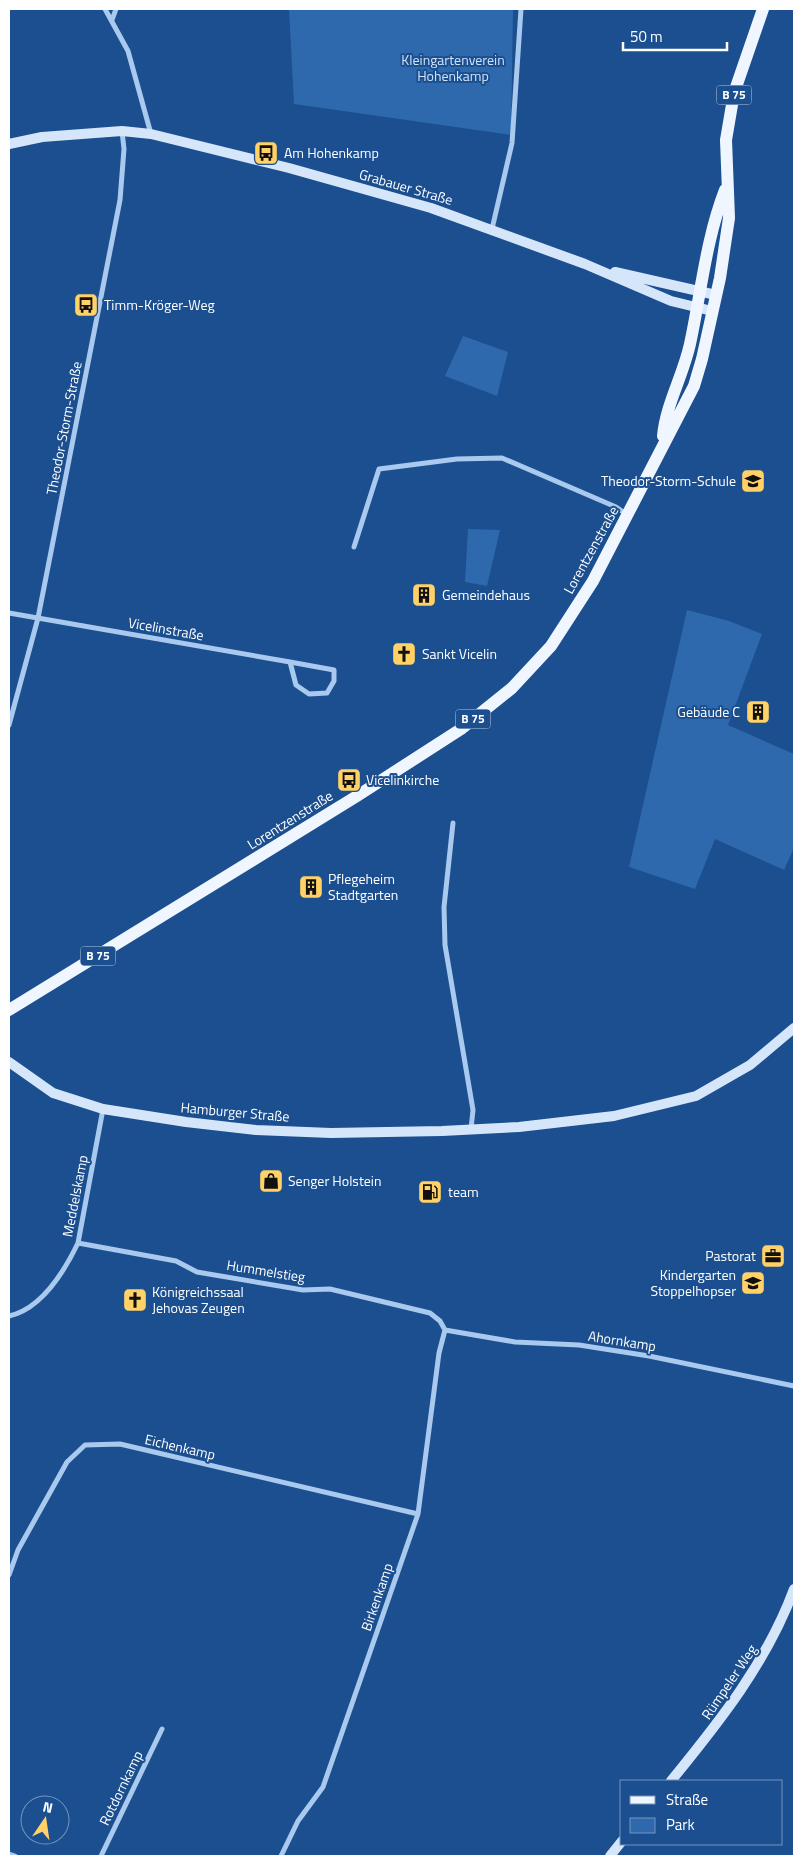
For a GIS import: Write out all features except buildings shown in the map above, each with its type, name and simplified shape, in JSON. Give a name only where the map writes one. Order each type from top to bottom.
[{"type":"main road","name":"Lorentzenstraße","points":[[9,1010],[332,812],[460,730],[512,688],[551,646],[593,581],[694,386],[716,295],[729,218],[726,185],[726,140],[734,93],[763,9]]},
{"type":"main road","name":"Lorentzenstraße","points":[[663,443],[665,416],[690,345],[715,217],[726,185]]},
{"type":"street","points":[[105,9],[128,51],[151,134]]},
{"type":"street","points":[[112,20],[116,9]]},
{"type":"street","points":[[492,229],[512,144],[521,9]]},
{"type":"street","name":"Grabauer Straße","points":[[9,144],[42,137],[122,131],[151,134],[289,168],[432,208],[585,264],[671,301],[712,311]]},
{"type":"street","name":"Theodor-Storm-Straße","points":[[9,726],[38,618],[120,200],[124,148],[122,131]]},
{"type":"street","name":"Grabauer Straße","points":[[585,264],[716,295]]},
{"type":"street","points":[[354,547],[378,469],[457,459],[502,458],[616,507],[628,515]]},
{"type":"street","points":[[9,612],[38,618]]},
{"type":"street","name":"Vicelinstraße","points":[[38,618],[290,662],[334,670],[334,682],[327,693],[309,694],[296,685],[290,662]]},
{"type":"street","points":[[453,823],[444,907],[445,946],[473,1110],[472,1129]]},
{"type":"street","name":"Hamburger Straße","points":[[9,1062],[53,1093],[103,1109],[186,1122],[256,1130],[331,1133],[472,1129],[525,1126],[614,1116],[696,1096],[750,1065],[794,1028]]},
{"type":"street","name":"Meddelskamp","points":[[9,1316],[23,1313],[37,1303],[69,1261],[78,1243],[103,1109]]},
{"type":"street","name":"Hummelstieg","points":[[78,1243],[176,1261],[197,1272],[303,1290],[330,1289],[430,1313],[440,1321],[445,1330]]},
{"type":"street","name":"Ahornkamp","points":[[445,1330],[515,1342],[579,1346],[649,1356],[794,1386]]},
{"type":"street","name":"Birkenkamp","points":[[281,1856],[298,1822],[323,1787],[418,1514],[438,1353],[445,1330]]},
{"type":"street","name":"Eichenkamp","points":[[9,1575],[18,1550],[67,1462],[85,1445],[120,1444],[418,1514]]},
{"type":"street","name":"Rümpeler Weg","points":[[672,1780],[750,1680],[769,1647],[794,1589]]},
{"type":"street","name":"Rotdornkamp","points":[[101,1856],[162,1729]]},
{"type":"street","points":[[610,1856],[620,1844]]},
{"type":"green space","name":"Kleingartenverein Hohenkamp","points":[[289,9],[513,9],[511,135],[294,104]]},
{"type":"green space","points":[[463,336],[508,352],[497,396],[445,376]]},
{"type":"green space","points":[[468,529],[500,530],[487,586],[465,582]]},
{"type":"green space","points":[[687,610],[729,621],[762,634],[728,725],[794,754],[794,848],[784,870],[715,839],[695,889],[629,867]]},
{"type":"place","name":"Am Hohenkamp","points":[[266,153]]},
{"type":"place","name":"Timm-Kröger-Weg","points":[[86,305]]},
{"type":"place","name":"Theodor-Storm-Schule","points":[[753,481]]},
{"type":"place","name":"Gemeindehaus","points":[[424,595]]},
{"type":"place","name":"Sankt Vicelin","points":[[404,654]]},
{"type":"place","name":"Gebäude C","points":[[758,712]]},
{"type":"place","name":"Vicelinkirche","points":[[349,780]]},
{"type":"place","name":"Pflegeheim Stadtgarten","points":[[311,887]]},
{"type":"place","name":"Senger Holstein","points":[[271,1181]]},
{"type":"place","name":"team","points":[[430,1192]]},
{"type":"place","name":"Pastorat","points":[[773,1256]]},
{"type":"place","name":"Kindergarten Stoppelhopser","points":[[753,1283]]},
{"type":"place","name":"Königreichssaal Jehovas Zeugen","points":[[135,1300]]}]
